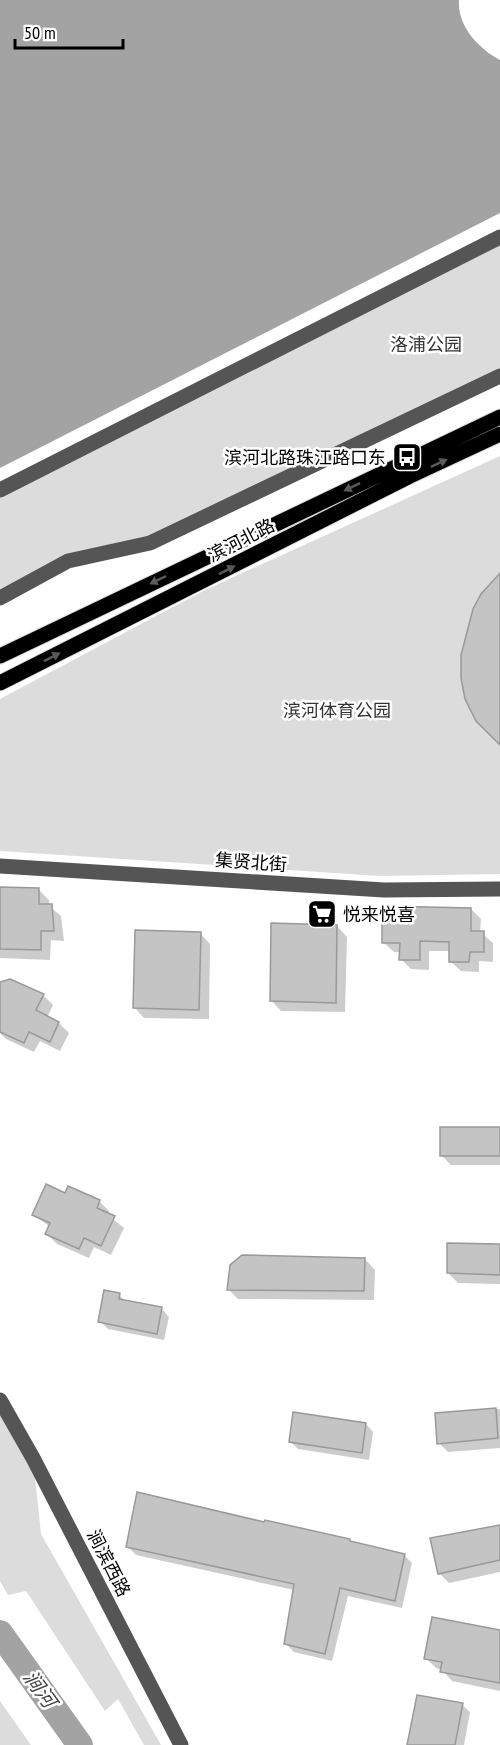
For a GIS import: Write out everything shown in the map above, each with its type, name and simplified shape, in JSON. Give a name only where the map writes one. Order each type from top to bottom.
[{"type":"main road","name":"滨河北路","points":[[0,656],[500,417]]},
{"type":"main road","name":"滨河北路","points":[[0,683],[410,476],[500,434]]},
{"type":"street","points":[[0,490],[500,237]]},
{"type":"street","points":[[0,598],[68,561],[150,543],[500,376]]},
{"type":"street","name":"集贤北街","points":[[0,866],[384,890],[500,889]]},
{"type":"street","name":"涧滨西路","points":[[0,1400],[39,1469],[181,1745]]},
{"type":"green space","name":"洛浦公园","points":[[500,237],[500,376],[150,543],[68,561],[0,598],[0,490]]},
{"type":"green space","name":"滨河体育公园","points":[[500,456],[500,874],[381,876],[0,851],[0,699],[205,590]]},
{"type":"green space","points":[[0,1412],[33,1458],[41,1534],[161,1745],[144,1745],[118,1699],[105,1711],[26,1591],[8,1595],[0,1581]]},
{"type":"green space","points":[[0,1701],[31,1745],[0,1745]]},
{"type":"shaded area","points":[[0,0],[459,0],[462,19],[471,36],[484,50],[500,60],[500,213],[0,468]]},
{"type":"building","points":[[500,573],[500,745],[476,721],[465,699],[461,678],[461,655],[473,609],[481,594]]},
{"type":"building","points":[[0,887],[39,888],[39,904],[52,904],[54,931],[41,931],[41,950],[0,949]]},
{"type":"building","points":[[382,906],[471,908],[471,931],[484,931],[484,952],[470,952],[469,962],[449,962],[449,942],[420,941],[420,960],[399,960],[400,943],[382,943]]},
{"type":"building","points":[[271,923],[337,925],[336,1003],[270,1001]]},
{"type":"building","points":[[135,930],[201,932],[199,1010],[133,1008]]},
{"type":"building","points":[[10,979],[44,994],[36,1010],[59,1022],[50,1042],[29,1032],[24,1043],[0,1032],[0,982]]},
{"type":"building","points":[[440,1127],[500,1127],[500,1156],[440,1156]]},
{"type":"building","points":[[46,1184],[65,1193],[68,1186],[100,1200],[97,1208],[115,1216],[101,1246],[84,1238],[79,1249],[45,1234],[50,1223],[32,1215]]},
{"type":"building","points":[[447,1243],[500,1244],[500,1275],[447,1273]]},
{"type":"building","points":[[242,1255],[365,1258],[364,1291],[227,1290],[230,1265]]},
{"type":"building","points":[[104,1290],[120,1293],[119,1299],[162,1307],[157,1334],[98,1322]]},
{"type":"building","points":[[496,1408],[498,1438],[437,1444],[435,1413]]},
{"type":"building","points":[[293,1412],[366,1423],[362,1453],[289,1442]]},
{"type":"building","points":[[137,1492],[264,1522],[265,1520],[350,1539],[350,1541],[405,1554],[395,1601],[340,1588],[325,1654],[284,1644],[294,1584],[126,1547]]},
{"type":"building","points":[[500,1525],[500,1560],[438,1574],[430,1538]]},
{"type":"building","points":[[432,1617],[500,1630],[500,1683],[440,1672],[442,1662],[424,1659]]},
{"type":"building","points":[[417,1695],[463,1703],[455,1745],[407,1745]]},
{"type":"waterway","name":"涧河","points":[[0,1633],[80,1745]]},
{"type":"place","name":"滨河北路珠江路口东","points":[[407,457]]},
{"type":"place","name":"悦来悦喜","points":[[322,914]]}]
